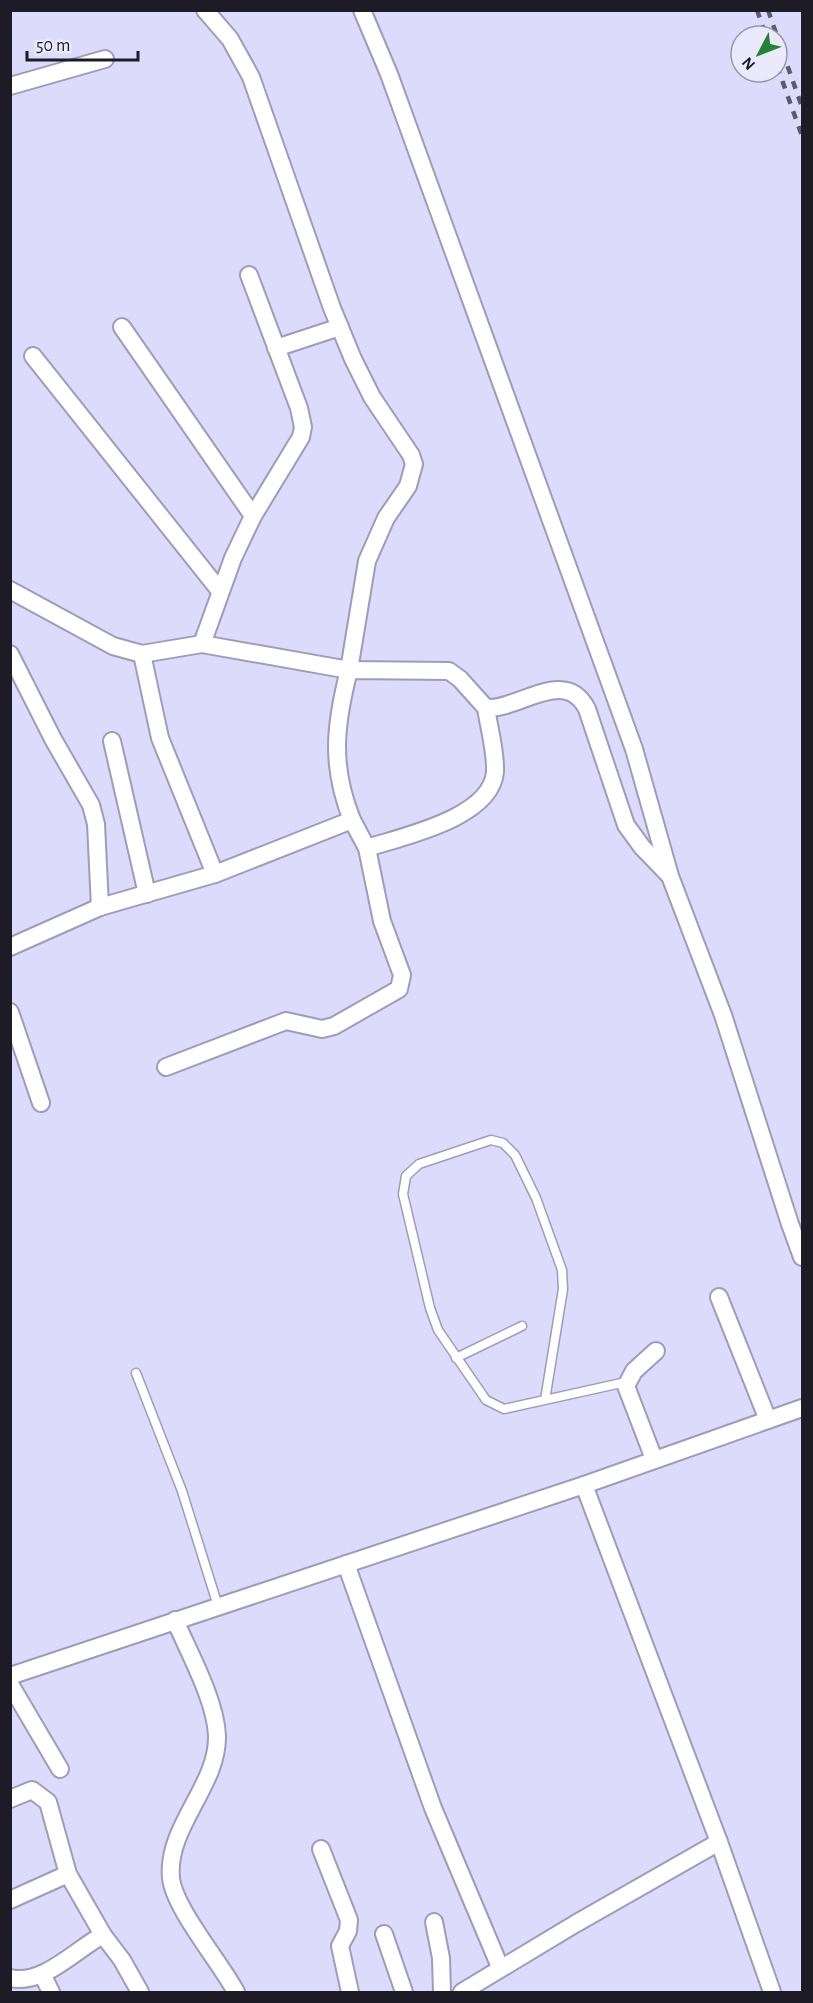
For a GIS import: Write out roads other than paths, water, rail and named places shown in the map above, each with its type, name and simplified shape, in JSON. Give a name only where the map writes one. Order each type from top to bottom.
[{"type":"street","points":[[166,1067],[286,1021],[322,1029],[334,1026],[399,988],[402,975],[382,921],[367,848],[341,791],[336,734],[367,561],[386,518],[408,486],[414,464],[411,455],[372,397],[340,327],[251,77],[230,39],[205,10]]},
{"type":"street","points":[[362,10],[389,74],[634,749],[670,876],[723,1015],[782,1202],[802,1257]]},
{"type":"street","points":[[10,86],[105,60]]},
{"type":"street","points":[[202,644],[220,591],[253,516],[296,448],[303,427],[299,408],[249,275]]},
{"type":"street","points":[[122,327],[253,516]]},
{"type":"street","points":[[276,348],[340,327]]},
{"type":"street","points":[[33,356],[220,591]]},
{"type":"street","points":[[10,591],[113,646],[141,654],[202,644],[349,670],[449,671],[460,679],[486,708],[495,770],[493,781],[480,801],[471,809],[439,824],[367,848]]},
{"type":"street","points":[[10,654],[91,805],[96,824],[100,907]]},
{"type":"street","points":[[141,654],[160,738],[215,874]]},
{"type":"street","points":[[486,708],[560,689],[579,696],[587,709],[626,825],[642,847],[670,876]]},
{"type":"street","points":[[112,741],[147,894]]},
{"type":"street","points":[[10,947],[100,907],[215,874],[352,819]]},
{"type":"street","points":[[10,1012],[41,1103]]},
{"type":"street","points":[[719,1297],[768,1420]]},
{"type":"street","points":[[654,1460],[628,1393],[626,1382],[634,1371],[656,1351]]},
{"type":"street","points":[[10,1676],[585,1485],[802,1408]]},
{"type":"street","points":[[585,1485],[719,1842],[772,1992]]},
{"type":"street","points":[[346,1564],[433,1808],[500,1967]]},
{"type":"street","points":[[175,1620],[205,1692],[217,1735],[210,1767],[175,1846],[171,1876],[179,1903],[236,1992]]},
{"type":"street","points":[[10,1684],[60,1769]]},
{"type":"street","points":[[10,1799],[32,1790],[48,1802],[68,1874],[103,1935],[122,1960],[140,1992]]},
{"type":"street","points":[[462,1992],[500,1967],[719,1842]]},
{"type":"street","points":[[321,1849],[349,1920],[348,1931],[340,1946],[350,1992]]},
{"type":"street","points":[[10,1900],[68,1874]]},
{"type":"street","points":[[434,1922],[441,1958],[442,1992]]},
{"type":"street","points":[[384,1934],[404,1992]]},
{"type":"street","points":[[10,1978],[28,1978],[42,1974],[103,1935]]},
{"type":"street","points":[[42,1974],[51,1992]]},
{"type":"lane","points":[[545,1400],[563,1289],[562,1270],[536,1198],[515,1155],[510,1148],[491,1140],[418,1164],[411,1170],[403,1184],[403,1194],[430,1308],[438,1330],[492,1405],[504,1409],[545,1400],[626,1382]]},
{"type":"lane","points":[[456,1358],[522,1326]]},
{"type":"lane","points":[[136,1373],[182,1491],[218,1606]]},
{"type":"railway","points":[[757,10],[762,24]]},
{"type":"railway","points":[[768,10],[773,24]]},
{"type":"railway","points":[[789,70],[802,107]]},
{"type":"railway","points":[[783,84],[802,136]]}]
